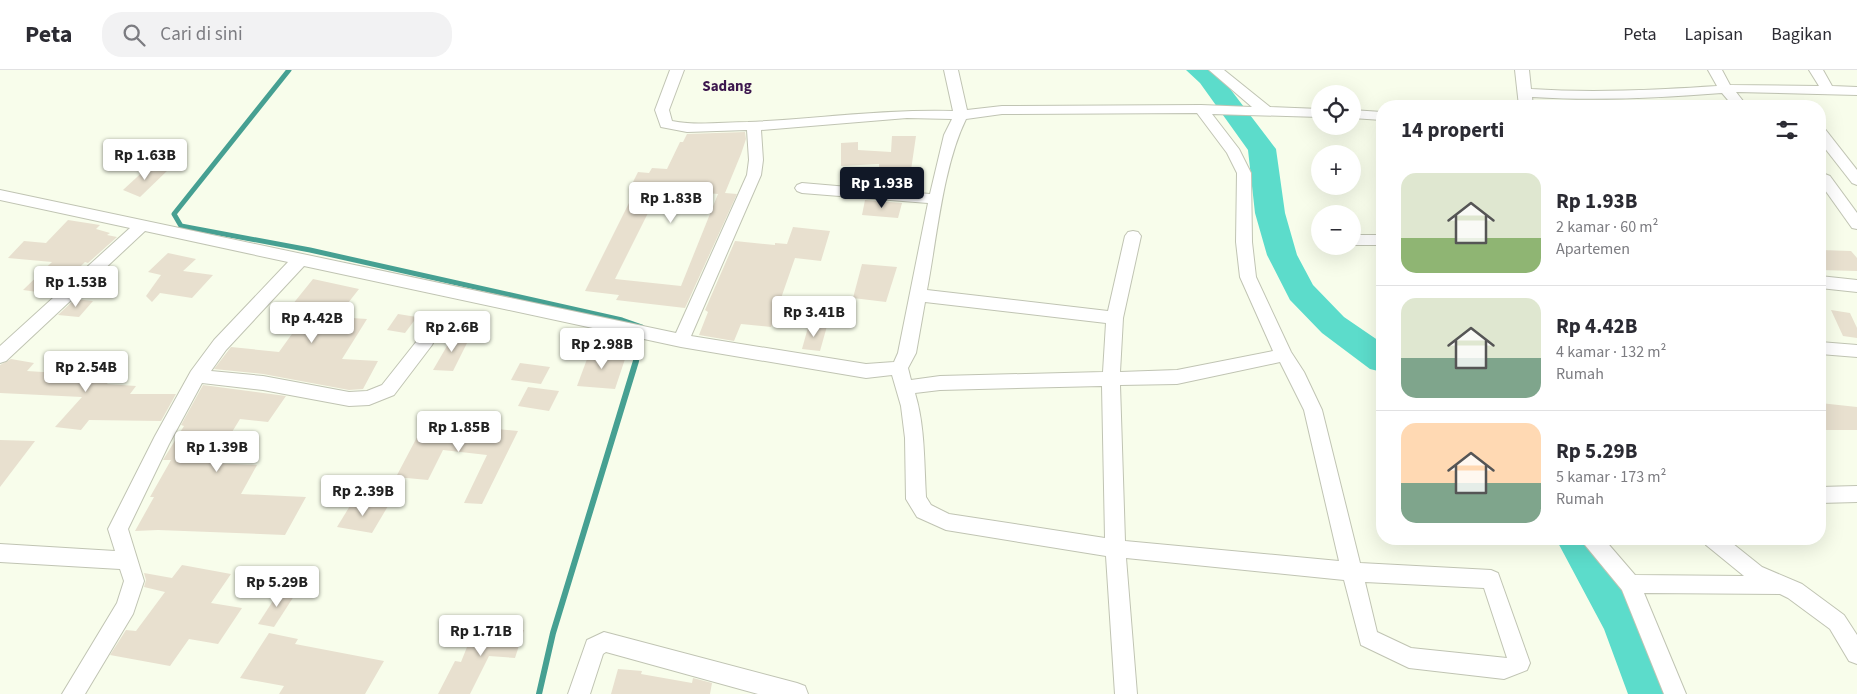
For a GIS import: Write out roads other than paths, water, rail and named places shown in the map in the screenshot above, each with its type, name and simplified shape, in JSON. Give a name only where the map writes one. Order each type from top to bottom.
[{"type":"street","points":[[677,70],[662,110],[666,124],[687,128],[754,126],[907,114],[961,115],[1002,110],[1201,110],[1311,113]]},
{"type":"street","points":[[951,70],[961,115],[951,136],[936,198],[907,353],[899,368],[906,387],[914,438],[916,498],[924,511],[946,522],[1115,548],[1351,571],[1491,579],[1519,664],[1504,669],[1409,658],[1368,638],[1351,571],[1313,410],[1296,372],[1284,355],[1248,277],[1244,242],[1244,173],[1234,152],[1201,110]]},
{"type":"street","points":[[1216,70],[1260,111]]},
{"type":"street","points":[[1522,70],[1526,100],[1576,96],[1664,94],[1726,89],[1857,90]]},
{"type":"street","points":[[1715,70],[1735,100]]},
{"type":"street","points":[[1816,70],[1828,90]]},
{"type":"street","points":[[1664,94],[1668,100]]},
{"type":"street","points":[[1361,115],[1376,116]]},
{"type":"street","points":[[673,340],[754,175],[756,160],[754,126]]},
{"type":"street","points":[[1826,140],[1857,181]]},
{"type":"street","points":[[1826,179],[1857,181]]},
{"type":"street","points":[[1826,183],[1857,224]]},
{"type":"street","points":[[802,188],[936,198]]},
{"type":"street","points":[[1,196],[673,340],[753,354],[866,370],[899,368]]},
{"type":"street","points":[[0,356],[142,226]]},
{"type":"street","points":[[1126,694],[1115,548],[1111,379],[1115,318],[1133,236]]},
{"type":"street","points":[[1361,240],[1376,240]]},
{"type":"street","points":[[73,694],[126,607],[134,580],[118,529],[121,521],[197,376],[220,345],[300,260]]},
{"type":"street","points":[[1826,283],[1857,286]]},
{"type":"street","points":[[918,294],[1115,318]]},
{"type":"street","points":[[197,376],[263,383],[349,399],[369,398],[388,390],[426,341]]},
{"type":"street","points":[[1826,348],[1857,351]]},
{"type":"street","points":[[906,387],[940,383],[1177,377],[1284,355]]},
{"type":"street","points":[[1826,495],[1857,494]]},
{"type":"street","points":[[1597,545],[1630,584],[1675,694]]},
{"type":"street","points":[[1720,545],[1755,573],[1796,592],[1836,622],[1855,647]]},
{"type":"street","points":[[0,553],[129,561]]},
{"type":"street","points":[[1630,584],[1784,586]]},
{"type":"street","points":[[580,694],[595,647],[604,642],[797,694]]},
{"type":"waterway","points":[[289,70],[174,214],[181,226],[310,250],[622,320],[642,327],[639,343]]},
{"type":"waterway","points":[[1199,70],[1209,78],[1262,149],[1270,213],[1282,255],[1301,292],[1333,325],[1376,356]]},
{"type":"waterway","points":[[539,694],[553,633],[636,361],[639,342]]},
{"type":"waterway","points":[[1578,545],[1622,622],[1649,694]]},
{"type":"district","name":"Sadang","points":[[727,86]]}]
